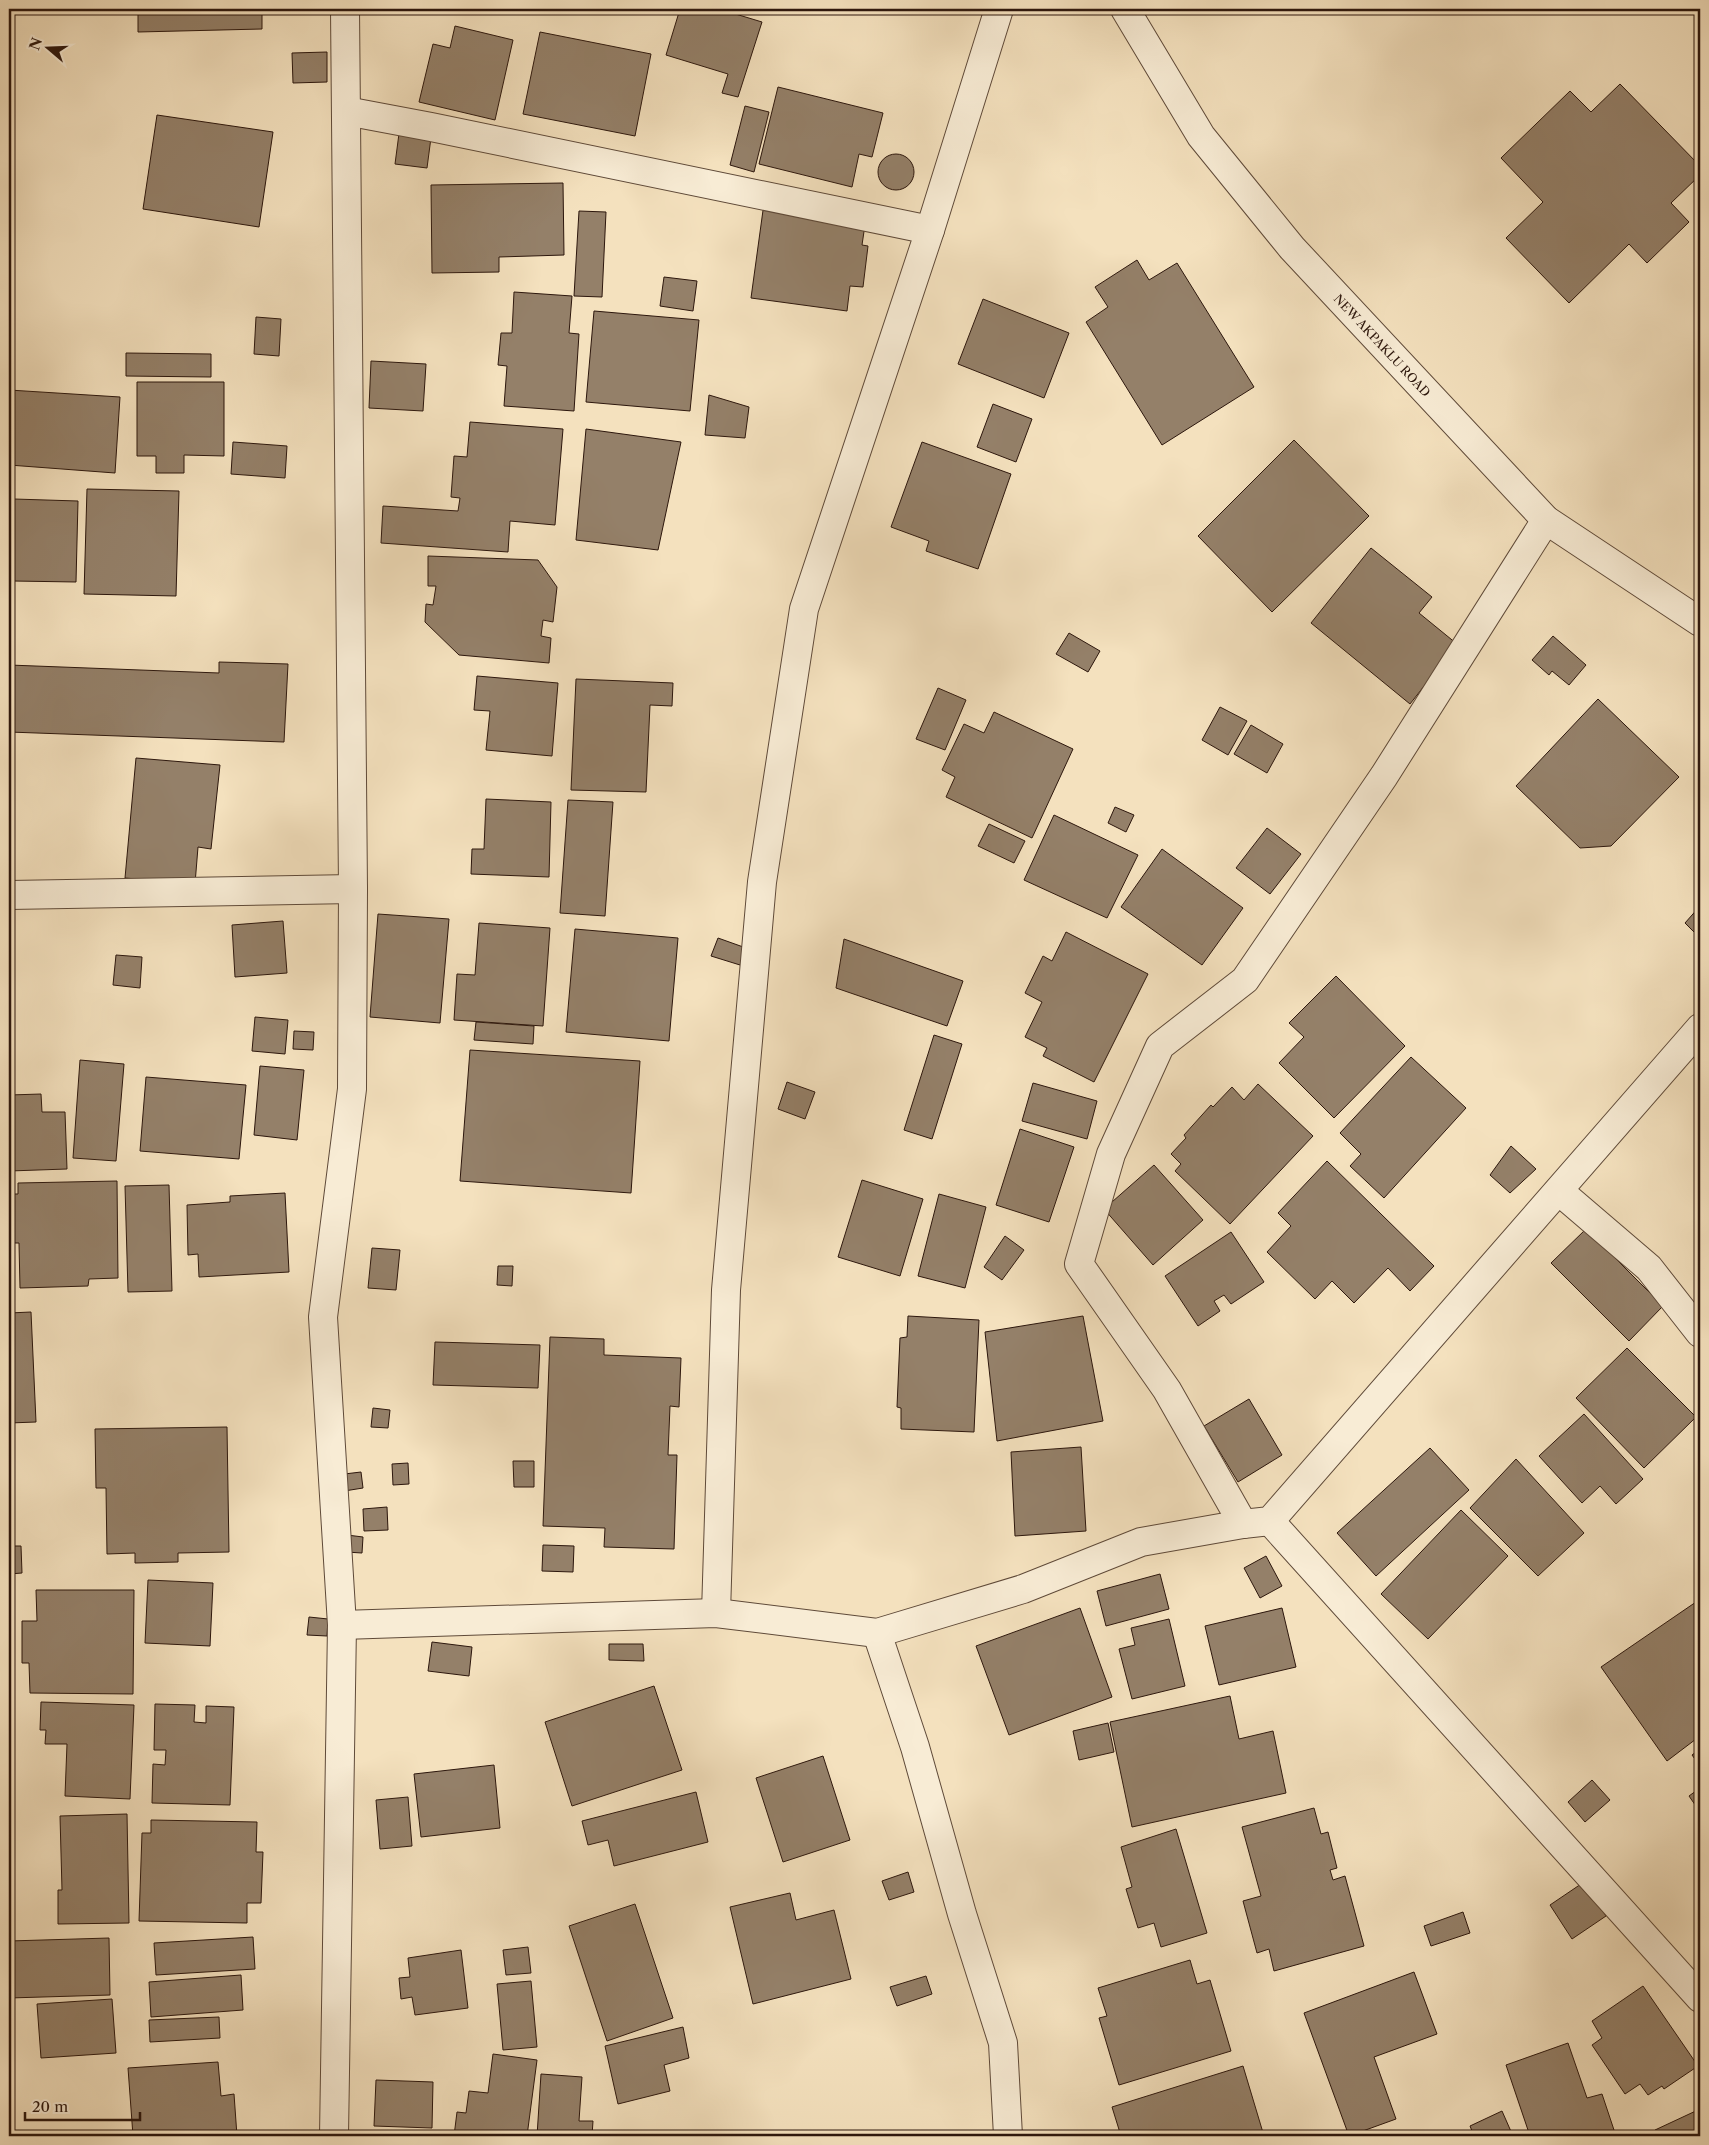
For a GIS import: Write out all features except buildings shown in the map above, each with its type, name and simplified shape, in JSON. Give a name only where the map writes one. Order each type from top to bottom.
[{"type":"street","points":[[334,2136],[342,1625],[323,1317],[352,1089],[353,889],[345,9]]},
{"type":"street","points":[[716,1613],[726,1290],[762,882],[804,609],[930,230],[999,9]]},
{"type":"street","name":"NEW AKPAKLU ROAD","points":[[1125,9],[1201,136],[1292,248],[1546,520],[1700,622]]},
{"type":"street","points":[[346,111],[930,230]]},
{"type":"street","points":[[1243,1524],[1167,1390],[1079,1264],[1111,1154],[1160,1046],[1245,980],[1384,776],[1546,520]]},
{"type":"street","points":[[9,895],[353,889]]},
{"type":"street","points":[[342,1625],[716,1613],[877,1633],[1023,1589],[1142,1542],[1270,1521],[1700,1028]]},
{"type":"street","points":[[1559,1190],[1649,1268],[1700,1333]]},
{"type":"street","points":[[1270,1521],[1700,1998]]},
{"type":"street","points":[[877,1633],[915,1747],[962,1914],[1003,2043],[1008,2136]]}]
